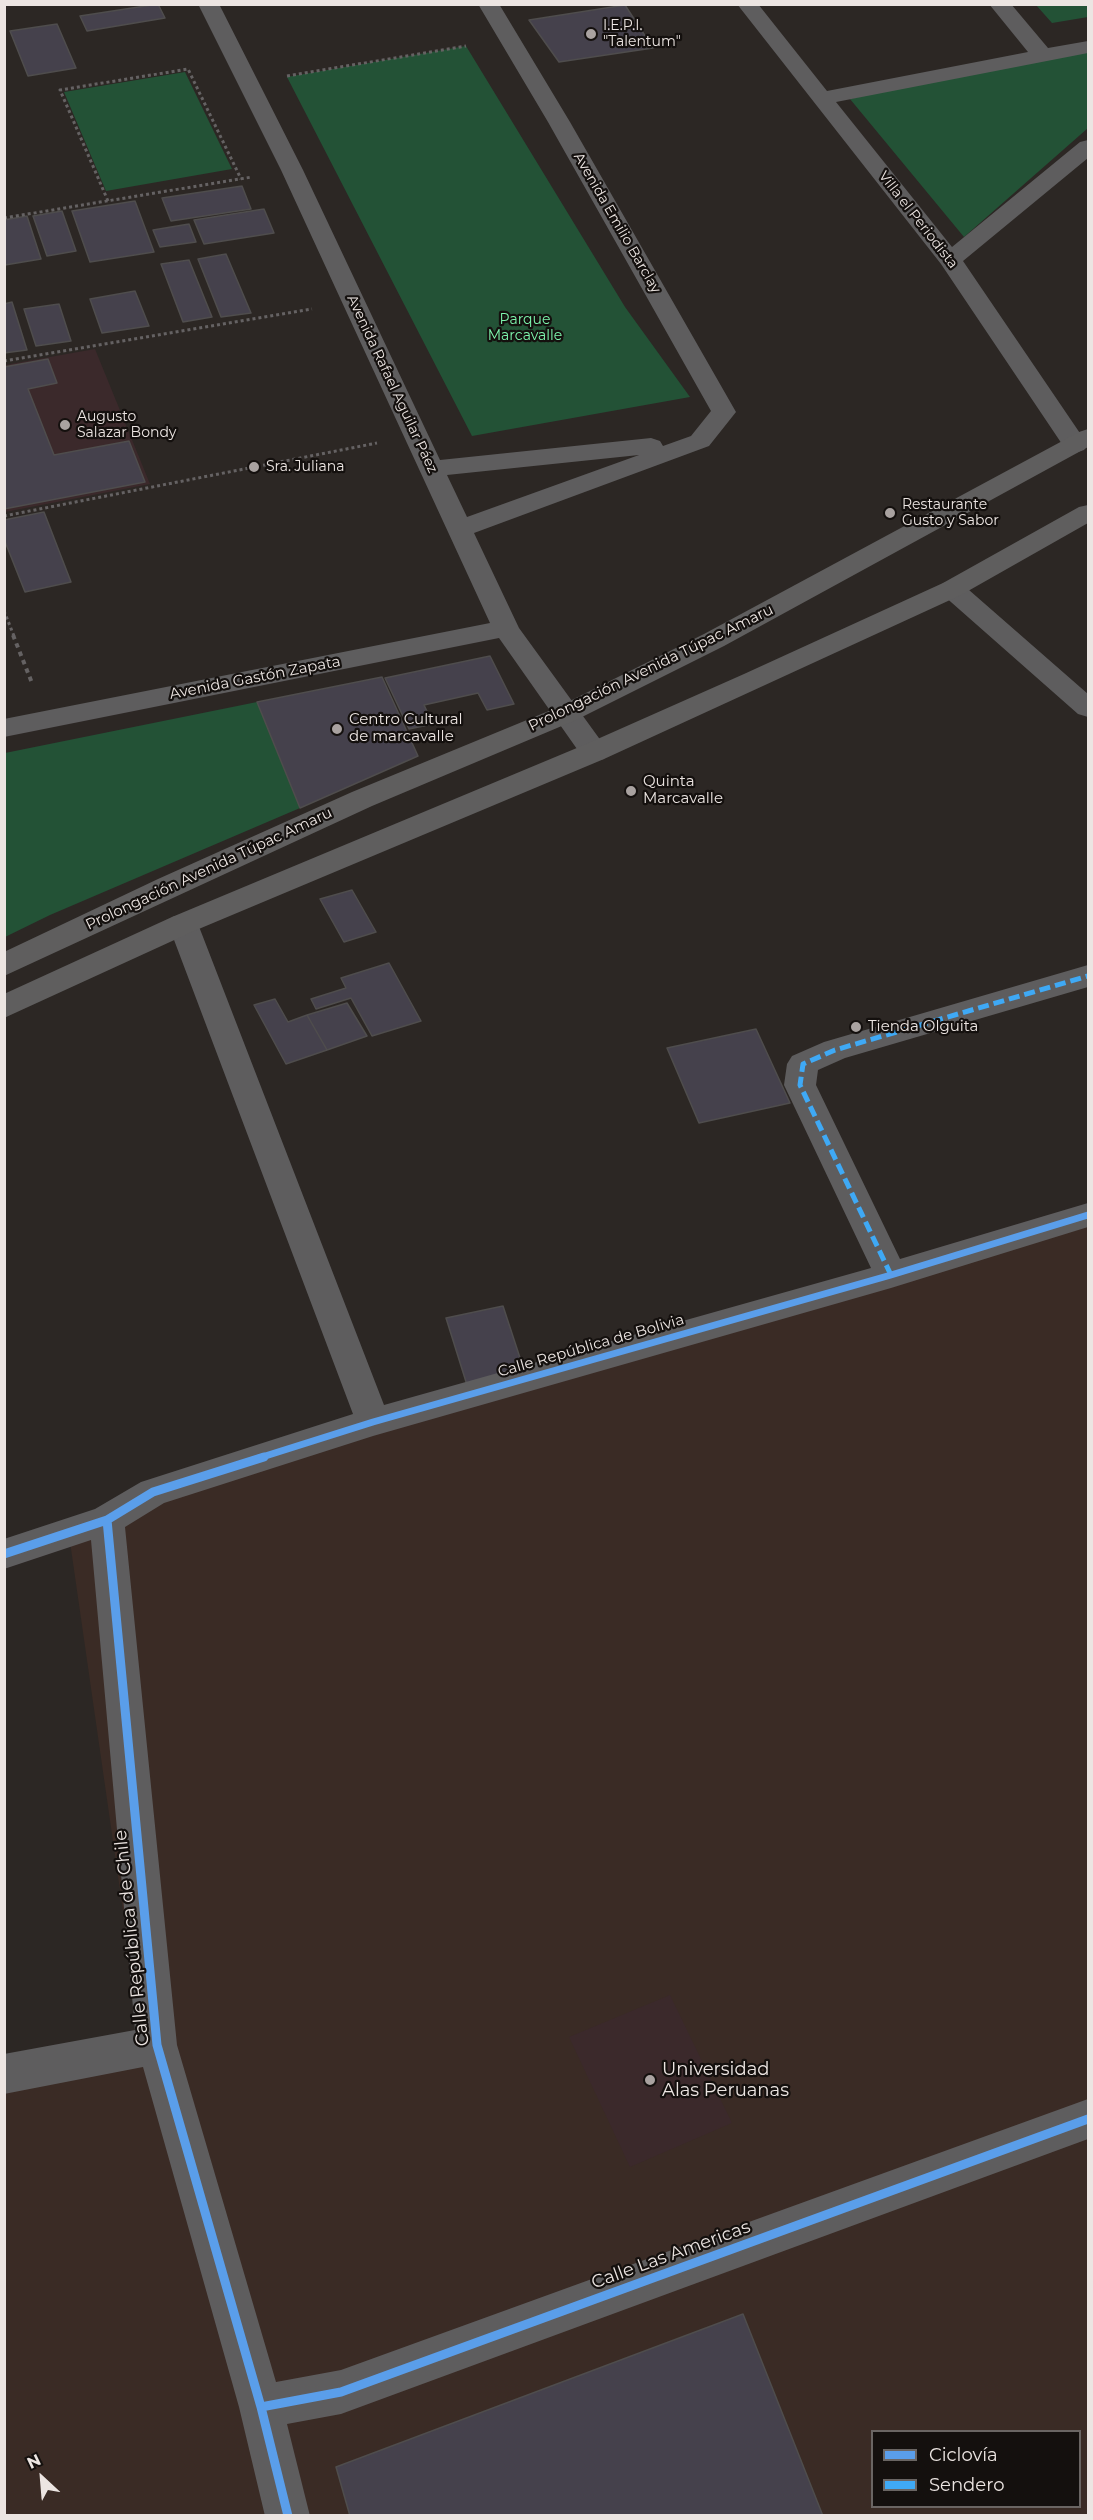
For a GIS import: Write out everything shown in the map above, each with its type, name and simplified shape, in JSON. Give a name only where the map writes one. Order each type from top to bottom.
[{"type":"main road","name":"Prolongación Avenida Túpac Amaru","points":[[4,965],[168,886],[362,799],[566,714],[714,639],[1082,441]]},
{"type":"main road","points":[[4,1007],[183,924],[594,752],[952,589],[1089,513]]},
{"type":"street","name":"Avenida Rafael Aguilar Páez","points":[[208,4],[292,170],[506,628],[521,653],[594,752]]},
{"type":"street","name":"Avenida Emilio Barclay","points":[[488,4],[559,122],[723,412],[700,441]]},
{"type":"street","name":"Villa el Periodista","points":[[747,4],[950,260],[1082,441]]},
{"type":"street","points":[[999,4],[1042,55]]},
{"type":"street","points":[[823,98],[1089,47]]},
{"type":"street","points":[[950,260],[1089,147]]},
{"type":"street","points":[[431,469],[700,441]]},
{"type":"street","points":[[460,529],[700,441]]},
{"type":"street","points":[[952,589],[1089,708]]},
{"type":"street","name":"Avenida Gastón Zapata","points":[[4,728],[506,628]]},
{"type":"street","points":[[183,924],[373,1422]]},
{"type":"street","points":[[891,1275],[800,1085],[803,1064],[835,1050],[1089,976]]},
{"type":"street","name":"Calle República de Bolivia","points":[[4,1554],[107,1520],[153,1492],[373,1422],[891,1275],[1089,1215]]},
{"type":"street","name":"Calle República de Chile","points":[[107,1520],[157,2045],[261,2407],[288,2516]]},
{"type":"street","points":[[4,2074],[157,2045]]},
{"type":"street","name":"Calle Las Americas","points":[[261,2407],[341,2392],[1089,2119]]},
{"type":"path","points":[[247,82],[466,46]]},
{"type":"path","points":[[108,201],[60,90],[188,69],[241,179]]},
{"type":"path","points":[[4,218],[292,170]]},
{"type":"path","points":[[4,361],[354,302]]},
{"type":"path","points":[[4,516],[416,436]]},
{"type":"path","points":[[4,611],[46,720]]},
{"type":"shaded area","name":"Augusto Salazar Bondy","points":[[95,349],[150,484],[5,512],[5,365]]},
{"type":"shaded area","points":[[1088,1224],[1088,2515],[5,2516],[5,2089],[145,2064],[67,1521]]},
{"type":"shaded area","name":"Universidad Alas Peruanas","points":[[670,1995],[732,2123],[630,2167],[569,2037]]},
{"type":"green space","points":[[1036,5],[1088,5],[1088,17],[1052,23]]},
{"type":"green space","name":"Parque Marcavalle","points":[[466,46],[625,307],[690,397],[472,436],[287,77]]},
{"type":"green space","points":[[1088,49],[1088,128],[964,237],[850,99],[1030,56]]},
{"type":"green space","points":[[185,72],[232,169],[106,191],[64,92]]},
{"type":"green space","points":[[257,702],[300,808],[50,915],[5,937],[5,753]]},
{"type":"building","points":[[158,4],[165,18],[87,31],[80,16]]},
{"type":"building","name":"I.E.P.I. \"Talentum\"","points":[[625,5],[653,48],[559,62],[529,20]]},
{"type":"building","points":[[57,24],[76,68],[28,76],[10,31]]},
{"type":"building","points":[[242,186],[251,209],[171,221],[162,198]]},
{"type":"building","points":[[135,201],[154,252],[90,262],[72,211]]},
{"type":"building","points":[[264,209],[274,233],[204,244],[194,220]]},
{"type":"building","points":[[62,211],[76,251],[47,256],[33,216]]},
{"type":"building","points":[[27,216],[41,259],[5,265],[4,220]]},
{"type":"building","points":[[189,224],[196,242],[160,247],[153,230]]},
{"type":"building","points":[[226,254],[251,313],[221,317],[198,259]]},
{"type":"building","points":[[189,260],[212,317],[183,322],[161,264]]},
{"type":"building","points":[[135,291],[149,326],[102,333],[90,299]]},
{"type":"building","points":[[12,302],[27,350],[4,353],[4,304]]},
{"type":"building","points":[[59,304],[71,341],[36,346],[24,309]]},
{"type":"building","points":[[48,359],[57,383],[28,389],[54,455],[129,441],[145,482],[4,509],[4,367]]},
{"type":"building","points":[[44,512],[71,582],[25,592],[4,539],[4,520]]},
{"type":"building","points":[[490,656],[514,704],[487,710],[478,693],[424,705],[433,724],[409,729],[385,678]]},
{"type":"building","name":"Centro Cultural de marcavalle","points":[[382,677],[418,756],[300,808],[257,702]]},
{"type":"building","points":[[352,890],[376,932],[344,942],[320,899]]},
{"type":"building","points":[[389,963],[421,1021],[372,1036],[351,998],[316,1009],[311,999],[346,988],[341,978]]},
{"type":"building","points":[[275,999],[288,1022],[307,1015],[327,1050],[286,1064],[254,1005]]},
{"type":"building","points":[[347,1003],[367,1036],[327,1050],[307,1015]]},
{"type":"building","points":[[756,1029],[790,1103],[699,1123],[667,1048]]},
{"type":"building","points":[[503,1306],[525,1373],[467,1385],[446,1318]]},
{"type":"building","points":[[743,2314],[823,2516],[350,2516],[336,2467]]},
{"type":"marked path","points":[[891,1275],[800,1085],[803,1064],[835,1050],[1088,976]]},
{"type":"cycle path","points":[[4,1554],[107,1520],[153,1492],[373,1422],[891,1275],[1088,1215]]},
{"type":"cycle path","points":[[107,1520],[157,2045],[261,2407],[288,2516]]},
{"type":"cycle path","points":[[261,2407],[341,2392],[1088,2119]]},
{"type":"place","name":"I.E.P.I. \"Talentum\"","points":[[591,34]]},
{"type":"place","name":"Augusto Salazar Bondy","points":[[65,425]]},
{"type":"place","name":"Sra. Juliana","points":[[254,467]]},
{"type":"place","name":"Restaurante Gusto y Sabor","points":[[890,513]]},
{"type":"place","name":"Centro Cultural de marcavalle","points":[[337,729]]},
{"type":"place","name":"Quinta Marcavalle","points":[[631,791]]},
{"type":"place","name":"Tienda Olguita","points":[[856,1027]]},
{"type":"place","name":"Universidad Alas Peruanas","points":[[650,2080]]}]
